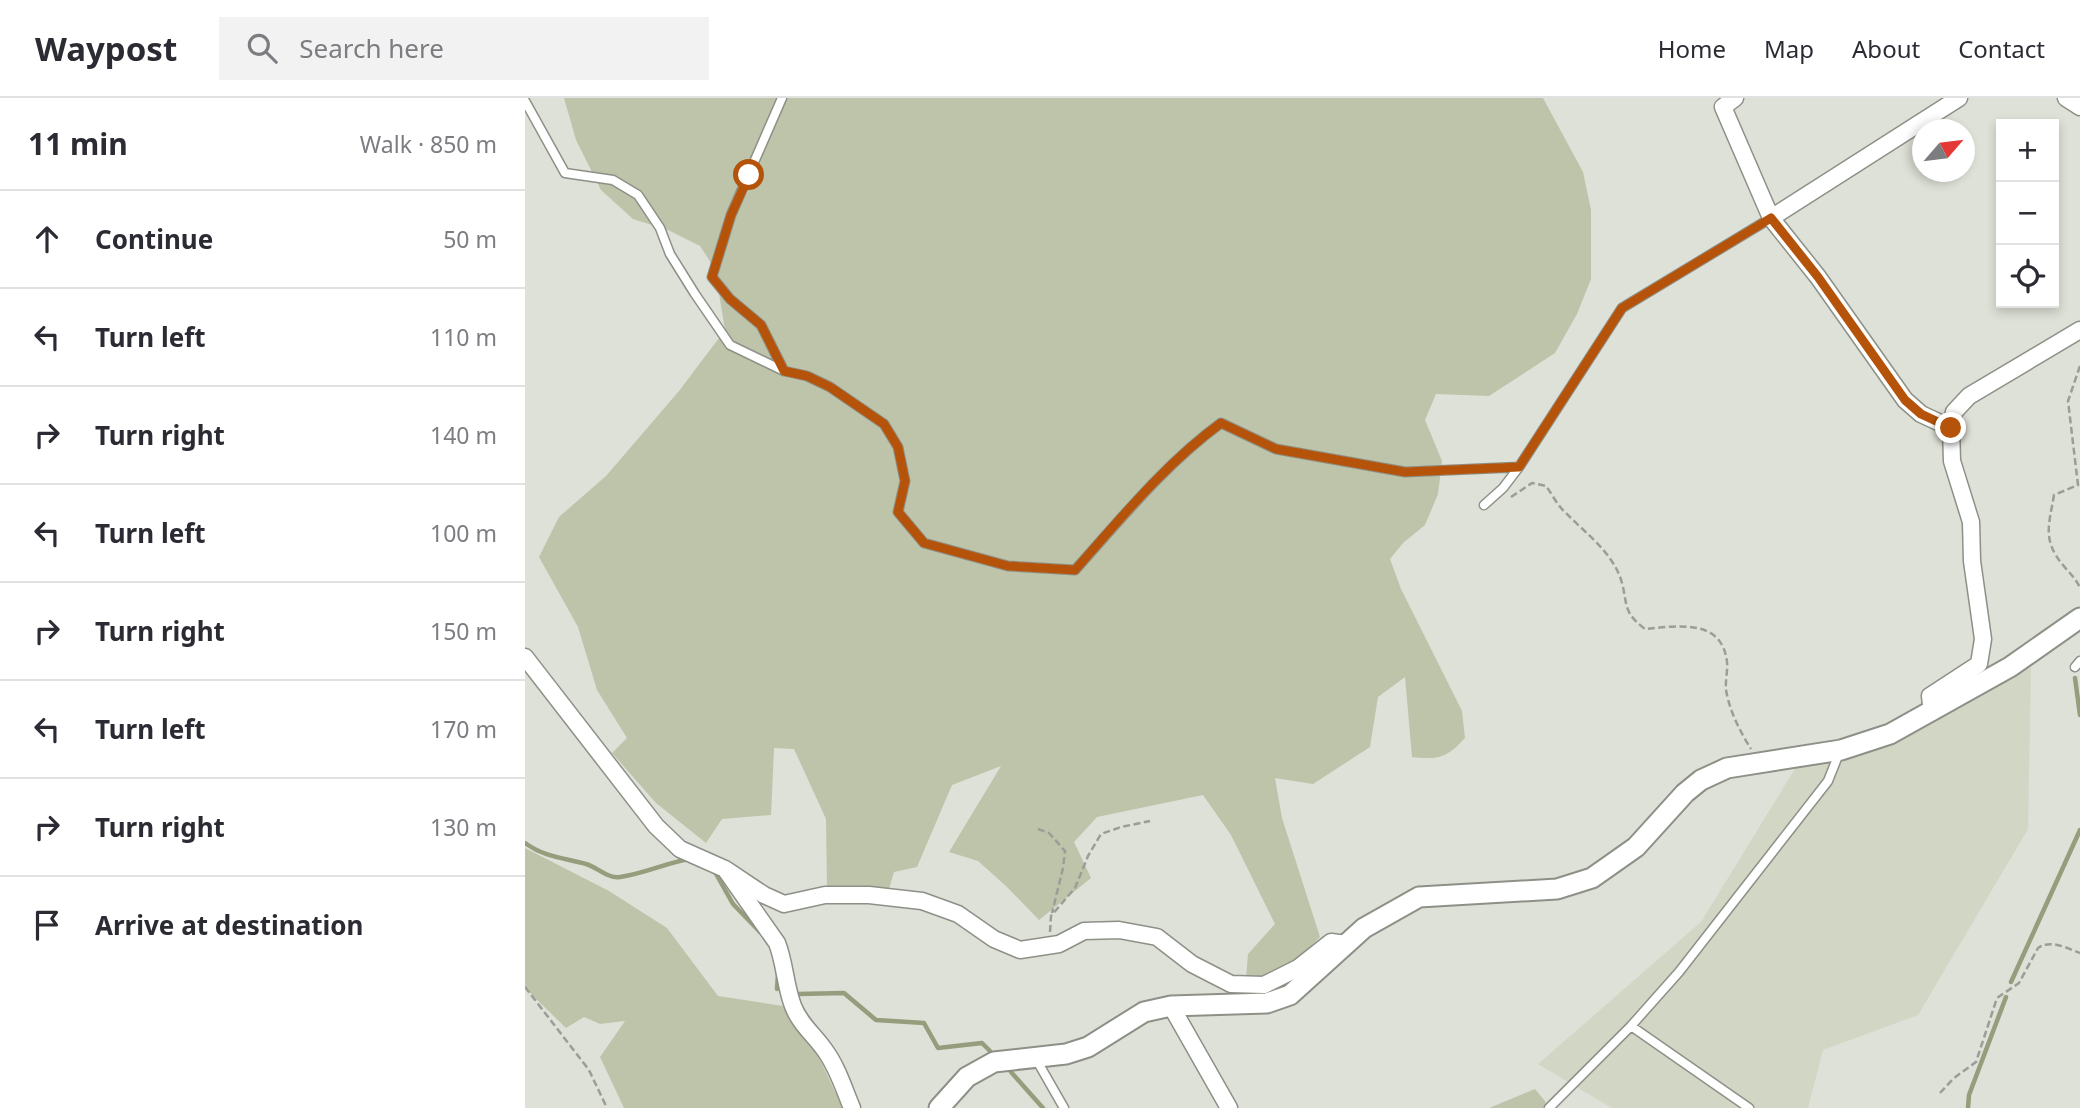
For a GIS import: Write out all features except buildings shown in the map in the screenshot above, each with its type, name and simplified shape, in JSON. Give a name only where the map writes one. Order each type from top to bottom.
[{"type":"street","points":[[1771,218],[1959,98]]},
{"type":"street","points":[[2066,98],[2080,107]]},
{"type":"street","points":[[1725,103],[1771,218],[1818,277],[1905,400],[1921,414],[1951,428]]},
{"type":"street","points":[[1932,712],[1930,696],[1979,664],[1983,639],[1972,561],[1971,522],[1952,461],[1951,428],[1954,412],[1969,396],[2080,330]]},
{"type":"street","points":[[939,1108],[967,1077],[994,1062],[1066,1054],[1088,1047],[1143,1012],[1171,1006],[1268,1003],[1290,995],[1364,928],[1419,897],[1557,889],[1593,877],[1636,847],[1685,793],[1701,780],[1727,768],[1840,750],[1890,734],[2010,667],[2080,618]]},
{"type":"street","points":[[525,657],[656,826],[680,849],[725,869],[764,895],[784,904],[825,895],[869,895],[922,901],[958,914],[994,939],[1020,950],[1059,944],[1084,931],[1119,930],[1157,937],[1192,964],[1231,984],[1264,985],[1298,968],[1331,942],[1347,944]]},
{"type":"street","points":[[725,869],[777,943],[793,1007],[806,1030],[825,1050],[852,1108]]},
{"type":"street","points":[[1171,1006],[1229,1108]]},
{"type":"lane","points":[[782,98],[731,215],[712,277],[730,299],[761,325],[784,371]]},
{"type":"lane","points":[[525,102],[565,173],[613,180],[638,194],[660,228],[670,254],[730,345],[784,371],[807,376],[830,387],[884,424],[898,447],[905,481],[898,512],[924,543],[1008,566],[1075,570],[1151,484],[1204,435],[1221,423],[1276,449],[1405,472],[1519,467]]},
{"type":"lane","points":[[1484,505],[1503,488],[1519,467],[1622,308],[1771,218]]},
{"type":"lane","points":[[1549,1108],[1631,1026],[1679,972],[1828,781],[1840,750]]},
{"type":"lane","points":[[1631,1026],[1749,1108]]},
{"type":"lane","points":[[1034,1056],[1064,1108]]},
{"type":"path","points":[[2080,366],[2068,401],[2078,485],[2054,495],[2047,538],[2050,550],[2077,580],[2080,588]]},
{"type":"path","points":[[1484,505],[1512,497],[1532,483],[1546,485],[1564,511],[1593,538],[1612,563],[1622,583],[1623,596],[1631,618],[1645,629],[1692,627],[1706,630],[1721,641],[1727,663],[1726,694],[1739,730],[1758,762]]},
{"type":"path","points":[[1051,916],[1075,888],[1088,856],[1101,835],[1121,827],[1150,821]]},
{"type":"path","points":[[1038,829],[1049,833],[1065,852],[1050,932]]},
{"type":"path","points":[[1940,1093],[1954,1078],[1976,1062],[1997,998],[2019,983],[2042,944],[2053,943],[2080,953]]},
{"type":"path","points":[[525,987],[589,1070],[607,1108]]},
{"type":"shaded area","points":[[564,98],[1543,98],[1583,172],[1591,210],[1591,279],[1577,314],[1555,353],[1489,396],[1436,394],[1425,420],[1442,461],[1438,494],[1425,525],[1403,543],[1390,559],[1401,589],[1462,711],[1465,738],[1447,754],[1429,758],[1412,757],[1405,677],[1378,697],[1370,747],[1313,784],[1275,778],[1282,818],[1320,937],[1300,957],[1271,978],[1246,979],[1248,954],[1275,924],[1231,835],[1203,795],[1097,817],[1074,842],[1091,878],[1039,920],[978,861],[949,852],[1001,766],[952,785],[917,867],[894,872],[888,892],[827,886],[826,819],[794,749],[774,748],[771,815],[722,819],[706,843],[656,803],[612,753],[627,738],[597,690],[578,627],[539,557],[559,517],[606,476],[679,391],[725,330],[715,269],[700,246],[668,230],[633,219],[601,190],[576,140]]},
{"type":"shaded area","points":[[2031,667],[2028,829],[1918,1015],[1823,1050],[1808,1108],[1612,1108],[1538,1064],[1701,922],[1798,764],[1858,757]]},
{"type":"shaded area","points":[[525,848],[609,891],[667,928],[718,996],[783,1006],[818,1055],[835,1092],[847,1108],[624,1108],[600,1057],[625,1021],[600,1024],[584,1017],[566,1028],[525,988]]},
{"type":"shaded area","points":[[1535,1089],[1547,1108],[1489,1108]]},
{"type":"waterway","points":[[2075,678],[2080,715]]},
{"type":"waterway","points":[[2011,982],[2080,830]]},
{"type":"waterway","points":[[525,843],[547,854],[586,864],[616,877],[689,859]]},
{"type":"waterway","points":[[715,872],[733,904],[760,932]]},
{"type":"waterway","points":[[777,989],[778,974]]},
{"type":"waterway","points":[[798,994],[844,993],[876,1020],[924,1023],[938,1048],[982,1043],[990,1051]]},
{"type":"waterway","points":[[1968,1108],[1969,1095],[2006,997]]},
{"type":"waterway","points":[[1011,1072],[1043,1108]]},
{"type":"route","points":[[749,175],[731,215],[712,277],[730,299],[761,325],[784,371],[807,376],[830,387],[884,424],[898,447],[905,481],[898,512],[924,543],[1008,566],[1075,570],[1151,484],[1204,435],[1221,423],[1276,449],[1405,472],[1519,467],[1622,308],[1771,218],[1818,277],[1905,400],[1921,414],[1951,428]]}]
